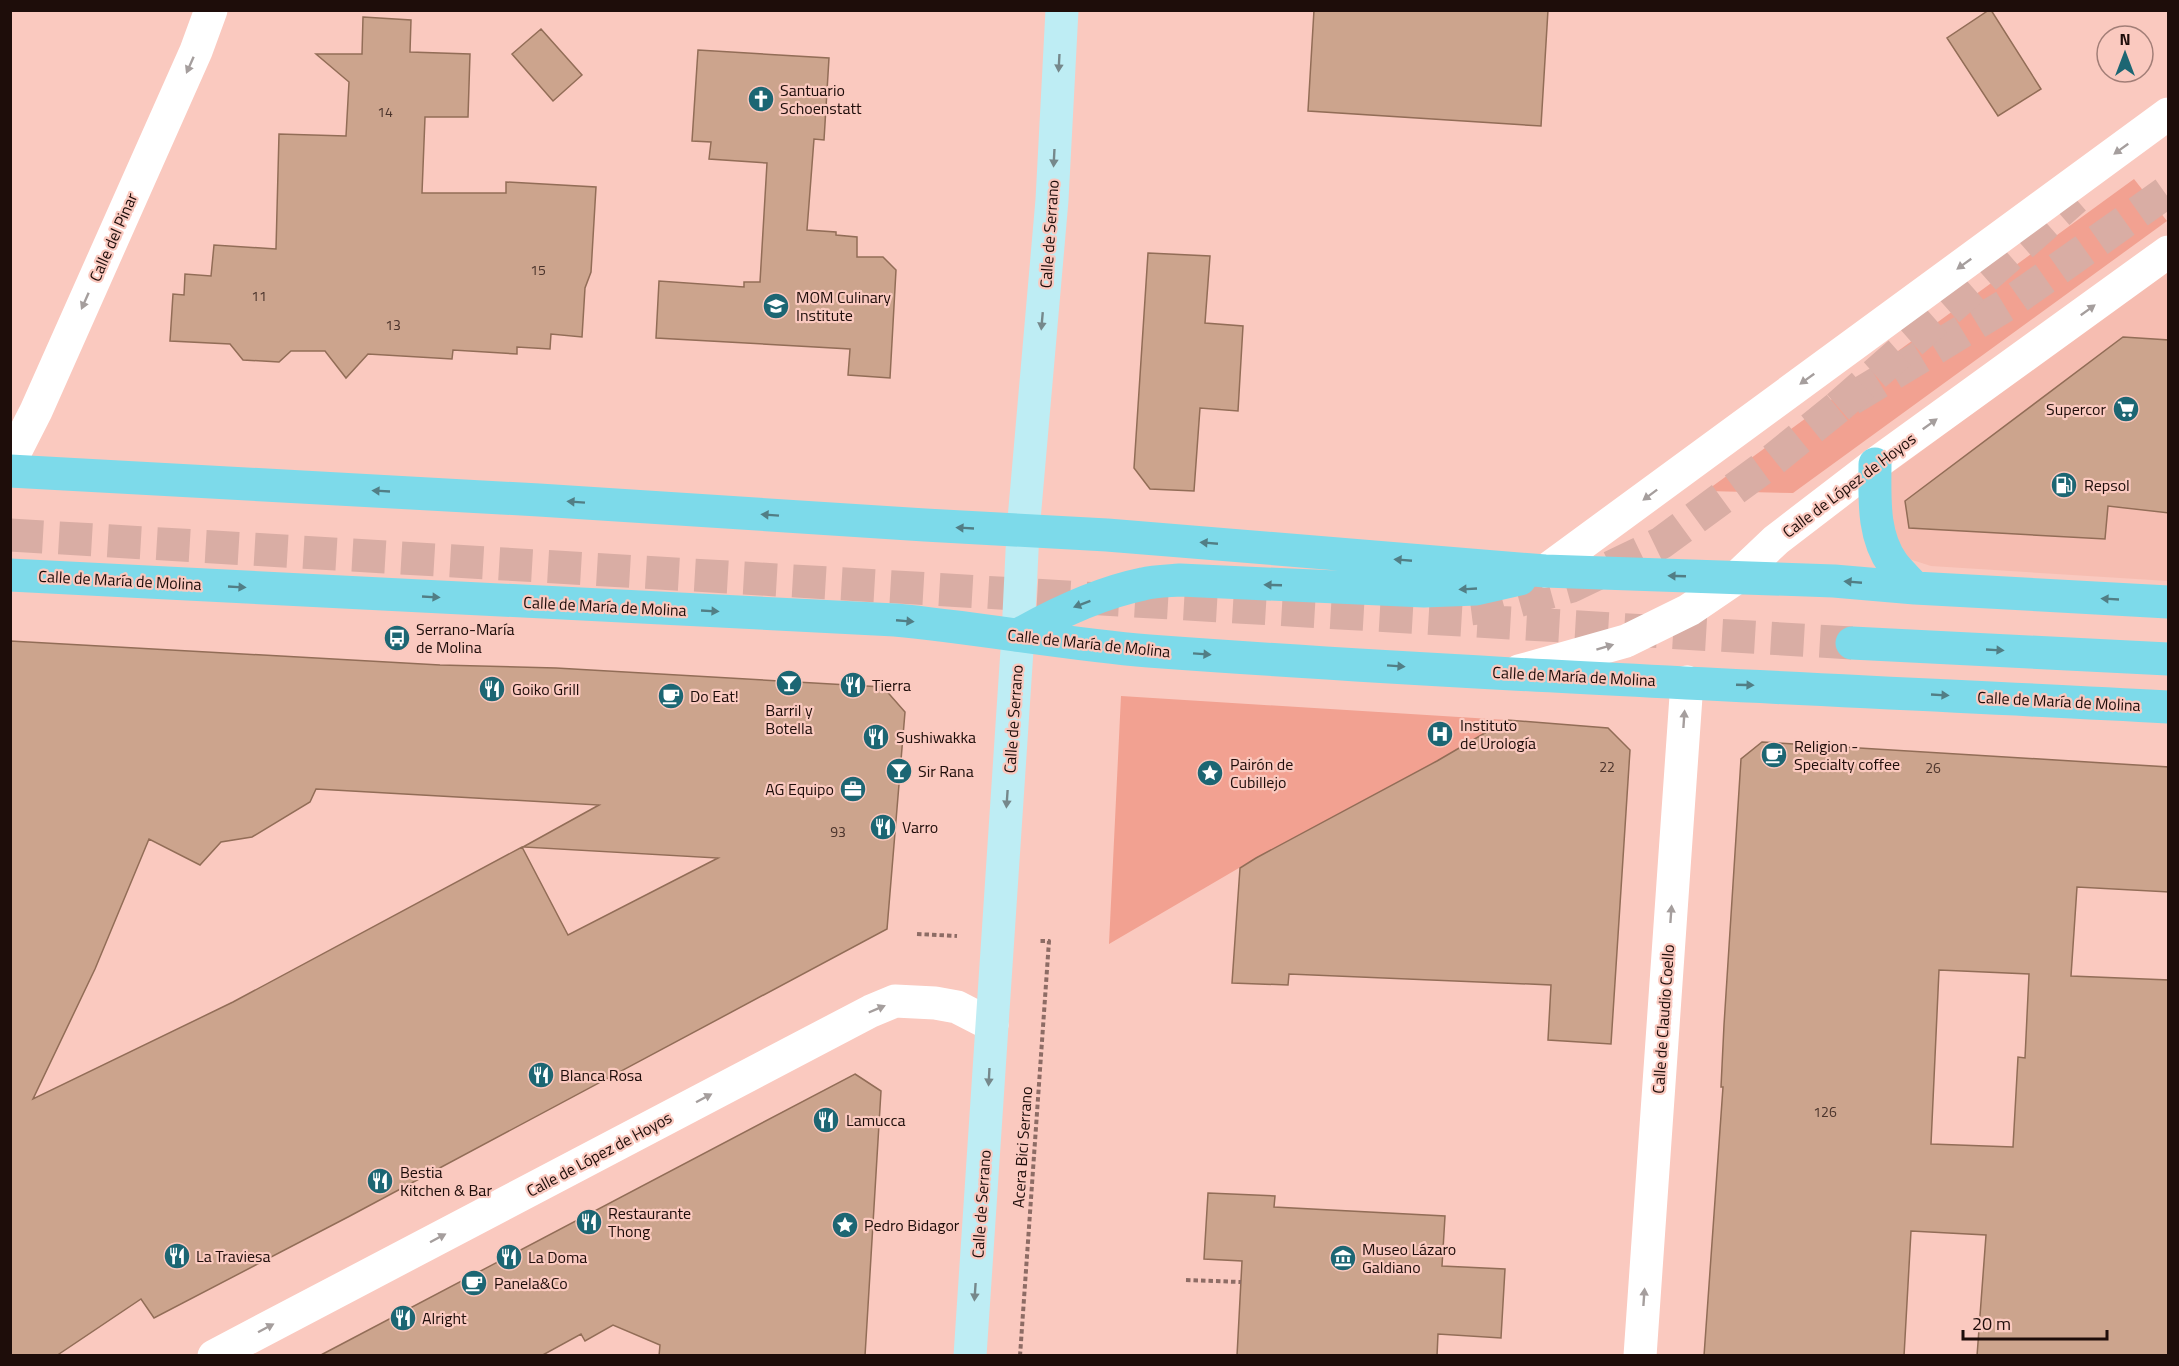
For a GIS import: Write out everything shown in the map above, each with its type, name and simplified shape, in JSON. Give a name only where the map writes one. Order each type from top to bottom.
[{"type":"main road","name":"Calle de Serrano","points":[[970,1356],[1023,531],[1052,200],[1062,10]]},
{"type":"main road","points":[[1875,464],[1874,504],[1881,542],[1893,564],[1915,588]]},
{"type":"main road","points":[[10,471],[539,500],[1107,535],[1545,571],[1834,581],[1915,588],[2169,602]]},
{"type":"main road","points":[[1018,635],[1082,603],[1144,583],[1180,580],[1424,591],[1476,589],[1508,583],[1545,571]]},
{"type":"main road","name":"Calle de María de Molina","points":[[10,575],[894,620],[959,626],[1147,651],[1508,673],[2169,707]]},
{"type":"main road","points":[[1852,644],[2169,659]]},
{"type":"street","name":"Calle del Pinar","points":[[10,462],[32,420],[191,62],[211,10]]},
{"type":"street","points":[[1545,571],[2169,114]]},
{"type":"street","name":"Calle de López de Hoyos","points":[[1508,673],[1626,641],[1678,616],[1736,578],[1776,540],[1875,464],[2169,252]]},
{"type":"street","name":"Calle de Claudio Coello","points":[[1640,1356],[1687,682]]},
{"type":"street","name":"Calle de López de Hoyos","points":[[214,1356],[871,1011],[895,1001],[913,1000],[957,1007],[992,1025]]},
{"type":"path","name":"Acera Bici Serrano","points":[[1020,1356],[1049,941]]},
{"type":"path","points":[[1186,1280],[1241,1282]]},
{"type":"shaded area","points":[[2134,179],[2167,221],[1793,493],[1706,491]]},
{"type":"shaded area","points":[[2168,270],[2168,581],[1931,566],[1906,558],[1892,543],[1886,477]]},
{"type":"shaded area","points":[[1121,696],[1507,720],[1437,761],[1256,858],[1109,944]]},
{"type":"building","points":[[1314,10],[1548,10],[1541,126],[1308,111]]},
{"type":"building","points":[[1989,10],[2041,89],[1998,116],[1947,38]]},
{"type":"building","points":[[363,17],[411,20],[410,52],[470,54],[468,117],[425,117],[422,193],[506,193],[506,182],[596,187],[591,272],[585,288],[582,337],[551,334],[550,349],[517,347],[517,354],[453,350],[452,359],[368,354],[346,378],[325,351],[291,351],[279,362],[243,360],[230,344],[170,341],[173,294],[184,295],[185,274],[211,276],[214,245],[276,249],[279,134],[346,136],[349,82],[316,54],[362,54]]},
{"type":"building","points":[[541,29],[582,75],[553,101],[512,54]]},
{"type":"building","points":[[698,50],[829,58],[824,140],[814,139],[807,230],[836,232],[836,235],[857,237],[857,257],[883,257],[896,270],[890,378],[848,375],[850,349],[656,338],[659,281],[744,287],[744,282],[760,282],[767,163],[709,159],[711,142],[692,141]]},
{"type":"building","points":[[1148,253],[1210,256],[1205,323],[1243,326],[1238,411],[1200,408],[1194,491],[1150,489],[1134,468]]},
{"type":"building","points":[[2123,337],[2169,340],[2169,513],[2108,506],[2105,539],[1909,528],[1905,501]]},
{"type":"building","points":[[10,641],[883,687],[905,712],[887,929],[154,1318],[141,1299],[56,1356],[10,1356]],"holes":[[[316,789],[599,805],[523,847],[718,858],[568,935],[522,847],[233,1002],[33,1099],[95,969],[149,839],[200,865],[221,842],[252,837],[310,802]]]},
{"type":"building","points":[[1507,720],[1608,728],[1630,750],[1611,1044],[1548,1040],[1551,985],[1289,974],[1288,985],[1232,983],[1240,868],[1437,761]]},
{"type":"building","points":[[1762,742],[2169,767],[2169,892],[2077,887],[2071,976],[2169,980],[2169,1356],[1977,1356],[1986,1235],[1911,1231],[1904,1356],[1704,1356],[1723,1087],[1721,1087],[1724,1025],[1741,759]],"holes":[[[1939,970],[2029,974],[2025,1058],[2018,1057],[2013,1147],[1931,1144]]]},
{"type":"building","points":[[855,1074],[881,1091],[865,1356],[659,1356],[660,1345],[613,1325],[585,1341],[581,1334],[541,1356],[319,1356]]},
{"type":"building","points":[[1208,1193],[1275,1196],[1274,1207],[1445,1216],[1442,1266],[1505,1269],[1501,1338],[1438,1334],[1437,1356],[1237,1356],[1242,1261],[1204,1259]]},
{"type":"tunnel","points":[[1471,609],[1503,605],[1572,586],[1661,543],[1763,468],[1838,407],[2011,302],[2168,191]]},
{"type":"tunnel","points":[[1838,407],[2075,198]]},
{"type":"tunnel","points":[[10,535],[1852,643]]},
{"type":"place","name":"Santuario Schoenstatt","points":[[761,99]]},
{"type":"place","name":"MOM Culinary Institute","points":[[776,306]]},
{"type":"place","name":"Supercor","points":[[2126,409]]},
{"type":"place","name":"Repsol","points":[[2064,485]]},
{"type":"place","name":"Serrano-María de Molina","points":[[397,638]]},
{"type":"place","name":"Barril y Botella","points":[[789,683]]},
{"type":"place","name":"Tierra","points":[[853,685]]},
{"type":"place","name":"Goiko Grill","points":[[492,689]]},
{"type":"place","name":"Do Eat!","points":[[671,696]]},
{"type":"place","name":"Instituto de Urología","points":[[1440,734]]},
{"type":"place","name":"Sushiwakka","points":[[876,737]]},
{"type":"place","name":"Religion - Specialty coffee","points":[[1774,755]]},
{"type":"place","name":"Sir Rana","points":[[899,771]]},
{"type":"place","name":"Pairón de Cubillejo","points":[[1210,773]]},
{"type":"place","name":"AG Equipo","points":[[853,789]]},
{"type":"place","name":"Varro","points":[[883,827]]},
{"type":"place","name":"Blanca Rosa","points":[[541,1075]]},
{"type":"place","name":"Lamucca","points":[[826,1120]]},
{"type":"place","name":"Bestia Kitchen & Bar","points":[[380,1181]]},
{"type":"place","name":"Restaurante Thong","points":[[589,1222]]},
{"type":"place","name":"Pedro Bidagor","points":[[845,1225]]},
{"type":"place","name":"La Traviesa","points":[[177,1256]]},
{"type":"place","name":"La Doma","points":[[509,1257]]},
{"type":"place","name":"Museo Lázaro Galdiano","points":[[1343,1258]]},
{"type":"place","name":"Panela&Co","points":[[474,1283]]},
{"type":"place","name":"Alright","points":[[403,1318]]}]
